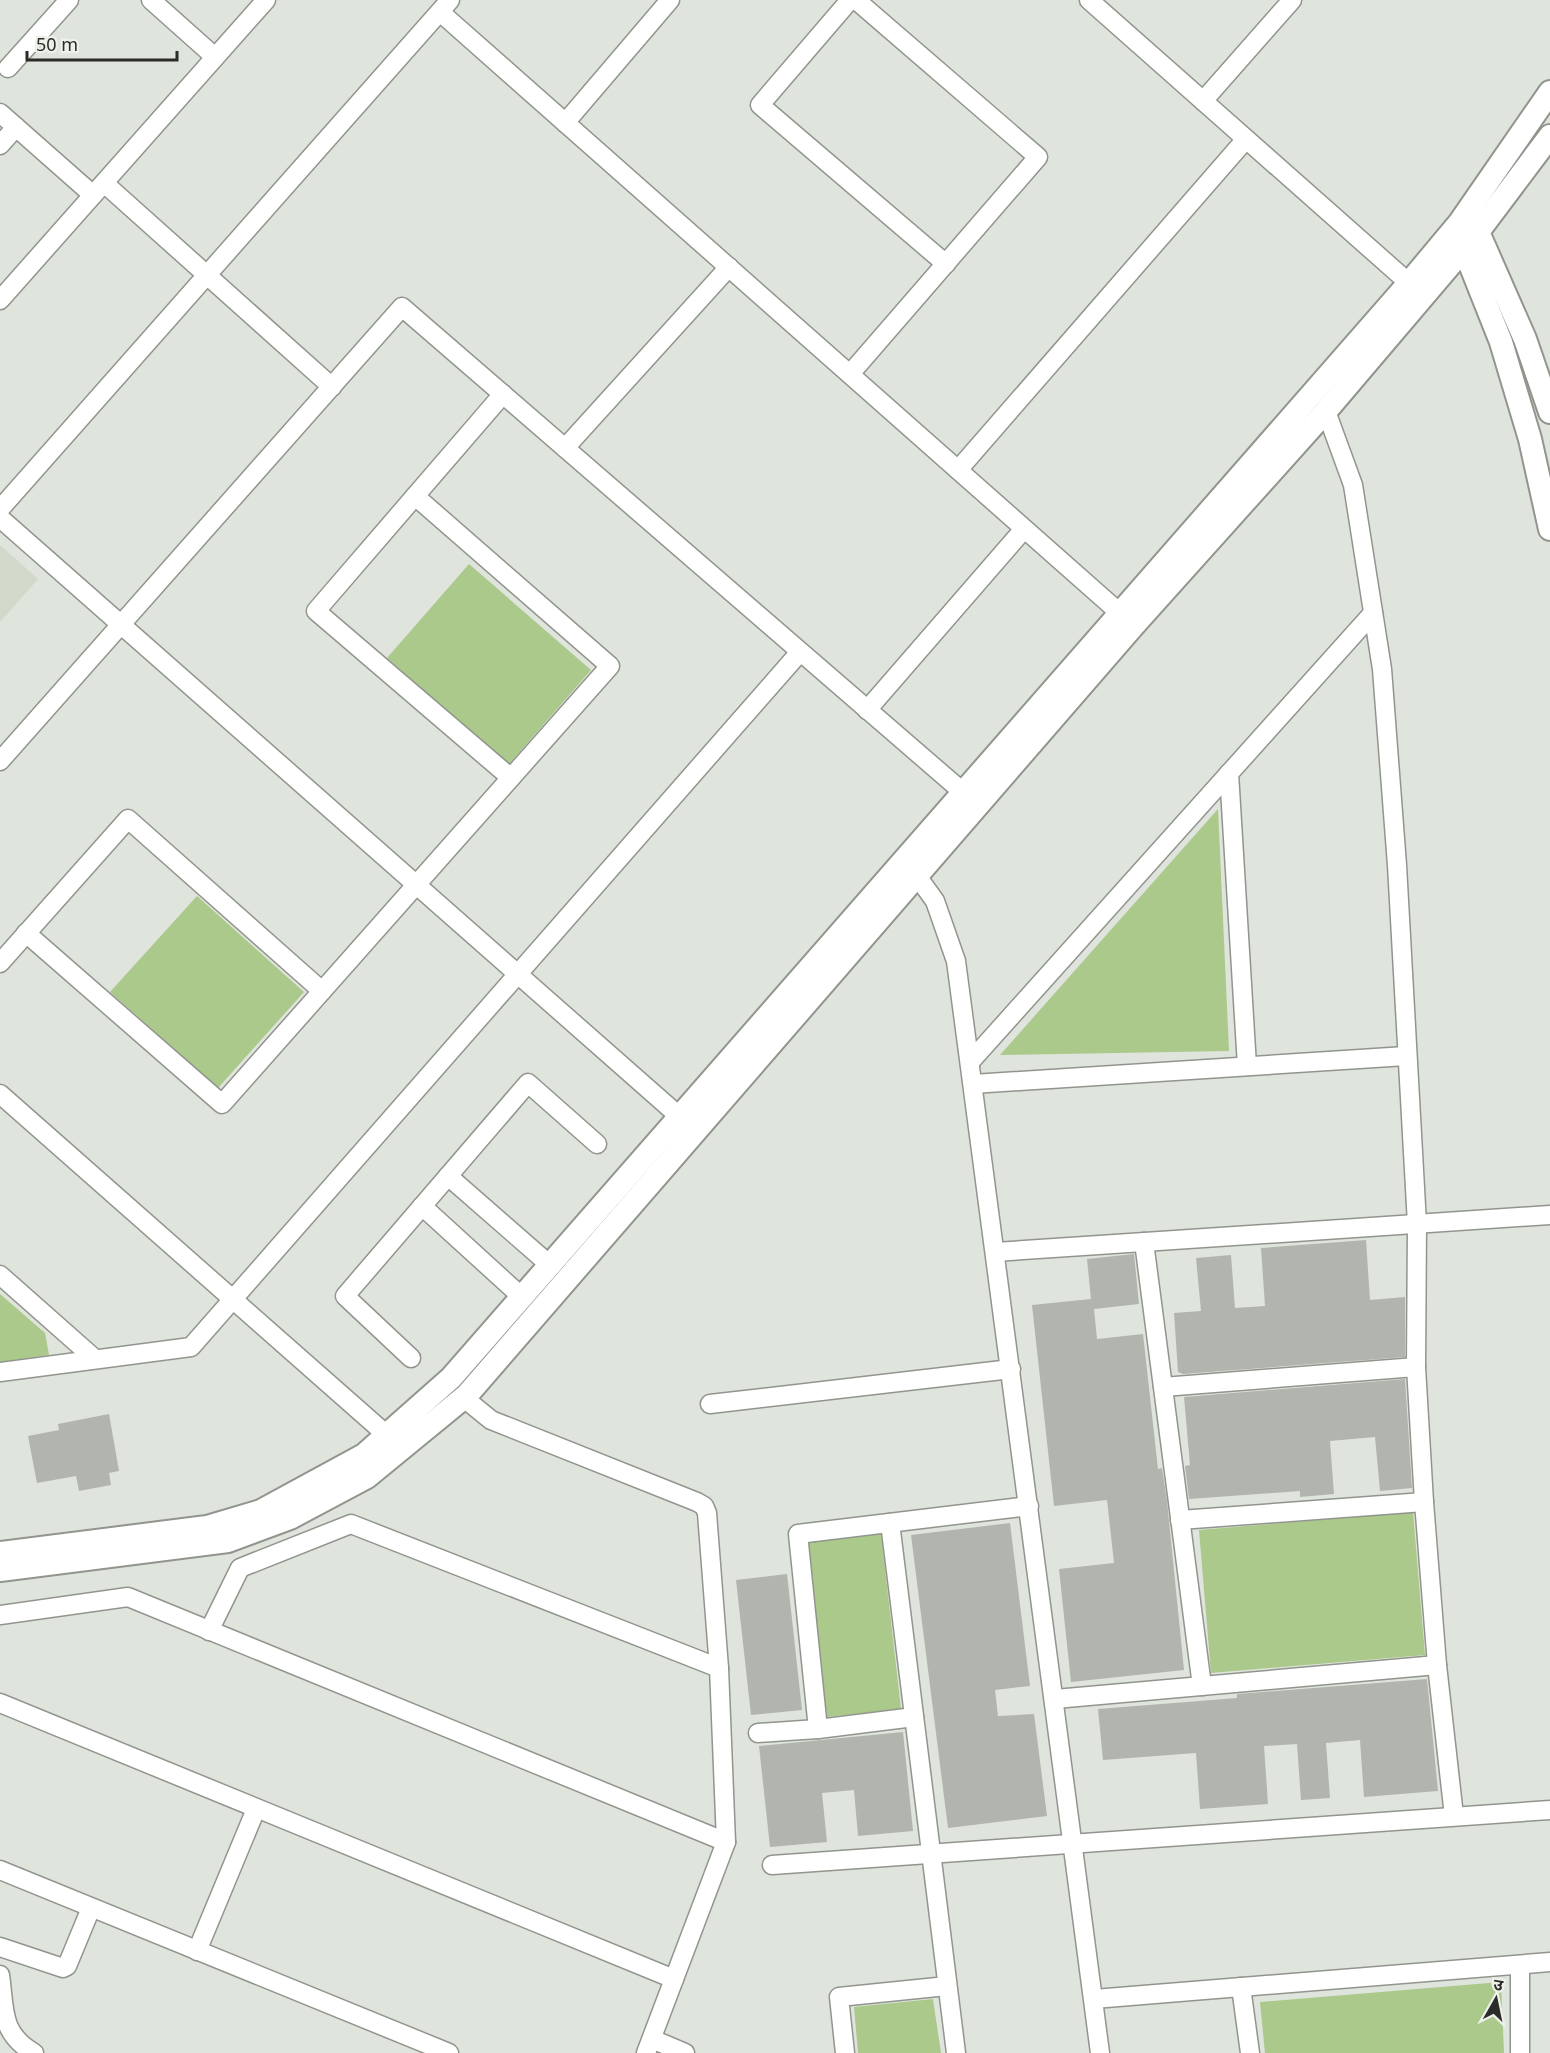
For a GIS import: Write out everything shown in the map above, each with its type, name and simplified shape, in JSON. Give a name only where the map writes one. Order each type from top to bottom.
[{"type":"street","points":[[8,68],[69,0]]},
{"type":"street","points":[[151,0],[215,57]]},
{"type":"street","points":[[0,300],[266,0]]},
{"type":"street","points":[[565,123],[670,0]]},
{"type":"street","points":[[850,0],[760,105],[946,264]]},
{"type":"street","points":[[850,374],[1038,157],[856,0]]},
{"type":"street","points":[[1089,0],[1416,289]]},
{"type":"street","points":[[1203,101],[1292,0]]},
{"type":"street","points":[[0,509],[445,6],[565,123],[1126,619]]},
{"type":"street","points":[[1464,233],[1550,92]]},
{"type":"street","points":[[0,113],[207,275],[332,387]]},
{"type":"street","points":[[0,145],[16,127]]},
{"type":"street","points":[[0,1553],[207,1527],[261,1511],[364,1455],[395,1441],[464,1398],[688,1124],[1126,619],[1550,136]]},
{"type":"street","points":[[958,470],[1246,139]]},
{"type":"street","points":[[1464,233],[1525,339],[1550,412]]},
{"type":"street","points":[[1464,233],[1501,342],[1530,439],[1550,529]]},
{"type":"street","points":[[565,448],[729,267]]},
{"type":"street","points":[[1126,619],[1326,411],[1416,289]]},
{"type":"street","points":[[0,761],[402,307],[970,799]]},
{"type":"street","points":[[503,394],[316,611],[511,778]]},
{"type":"street","points":[[1326,411],[1353,484],[1382,669],[1417,1224],[1416,1367],[1437,1665],[1454,1816]]},
{"type":"street","points":[[26,933],[222,1104],[322,992],[610,666],[416,496]]},
{"type":"street","points":[[0,518],[688,1124]]},
{"type":"street","points":[[867,710],[1024,529]]},
{"type":"street","points":[[970,1062],[1373,613]]},
{"type":"street","points":[[0,1372],[191,1347],[800,652]]},
{"type":"street","points":[[1229,773],[1247,1066]]},
{"type":"street","points":[[0,1570],[228,1541],[290,1518],[367,1477],[395,1441],[551,1266],[688,1124],[917,876],[970,799]]},
{"type":"street","points":[[0,963],[128,819],[322,992]]},
{"type":"street","points":[[917,876],[936,901],[956,961],[1075,1844],[1100,2053]]},
{"type":"street","points":[[973,1084],[1406,1056]]},
{"type":"street","points":[[411,1358],[345,1296],[528,1083],[597,1144]]},
{"type":"street","points":[[0,1094],[395,1441]]},
{"type":"street","points":[[448,1176],[551,1266]]},
{"type":"street","points":[[422,1206],[523,1298]]},
{"type":"street","points":[[995,1252],[1550,1215]]},
{"type":"street","points":[[1144,1242],[1202,1686]]},
{"type":"street","points":[[0,1275],[95,1359]]},
{"type":"street","points":[[1163,1387],[1416,1367]]},
{"type":"street","points":[[710,1404],[1011,1369]]},
{"type":"street","points":[[464,1398],[491,1420],[704,1506],[707,1513],[719,1668],[726,1842],[649,2046],[685,2053]]},
{"type":"street","points":[[1180,1520],[1425,1502]]},
{"type":"street","points":[[818,1729],[798,1534],[1029,1506]]},
{"type":"street","points":[[890,1523],[956,2053]]},
{"type":"street","points":[[209,1631],[240,1568],[351,1524],[719,1668]]},
{"type":"street","points":[[0,1615],[128,1597],[726,1842]]},
{"type":"street","points":[[1055,1698],[1437,1665]]},
{"type":"street","points":[[0,1703],[674,1979]]},
{"type":"street","points":[[758,1733],[818,1729],[914,1717]]},
{"type":"street","points":[[198,1951],[256,1809]]},
{"type":"street","points":[[772,1865],[1550,1810]]},
{"type":"street","points":[[0,1870],[449,2053]]},
{"type":"street","points":[[0,1947],[63,1968],[67,1966],[91,1908]]},
{"type":"street","points":[[1094,1999],[1550,1962]]},
{"type":"street","points":[[1520,1965],[1520,2053]]},
{"type":"street","points":[[0,1975],[6,2023],[13,2039],[34,2053]]},
{"type":"street","points":[[845,2053],[839,1997],[947,1986]]},
{"type":"street","points":[[1241,1987],[1250,2053]]},
{"type":"shaded area","points":[[0,545],[38,579],[0,622]]},
{"type":"green space","points":[[469,564],[591,670],[509,764],[387,658]]},
{"type":"green space","points":[[1218,809],[1229,1051],[1000,1055]]},
{"type":"green space","points":[[197,896],[304,992],[218,1088],[110,992]]},
{"type":"green space","points":[[0,1294],[45,1333],[49,1355],[0,1362]]},
{"type":"green space","points":[[1413,1512],[1425,1655],[1211,1673],[1199,1530]]},
{"type":"green space","points":[[881,1534],[901,1709],[827,1717],[807,1542]]},
{"type":"green space","points":[[1501,1982],[1504,2053],[1265,2053],[1260,2002]]},
{"type":"green space","points":[[933,1999],[941,2053],[858,2053],[854,2007]]},
{"type":"building","points":[[1366,1240],[1370,1300],[1405,1297],[1405,1357],[1183,1374],[1178,1372],[1174,1313],[1201,1311],[1196,1258],[1231,1255],[1235,1308],[1265,1306],[1261,1248]]},
{"type":"building","points":[[1134,1254],[1139,1304],[1094,1309],[1097,1339],[1143,1334],[1158,1469],[1162,1468],[1167,1501],[1184,1670],[1071,1682],[1059,1569],[1114,1563],[1107,1500],[1054,1506],[1032,1305],[1091,1299],[1087,1259]]},
{"type":"building","points":[[1405,1379],[1412,1488],[1380,1491],[1375,1437],[1330,1441],[1334,1494],[1300,1497],[1300,1491],[1189,1499],[1185,1466],[1190,1465],[1184,1397]]},
{"type":"building","points":[[109,1414],[119,1471],[109,1473],[111,1485],[79,1491],[76,1476],[37,1483],[28,1436],[59,1430],[58,1424]]},
{"type":"building","points":[[1010,1523],[1030,1686],[995,1690],[998,1716],[1034,1714],[1047,1816],[948,1828],[911,1535]]},
{"type":"building","points":[[787,1574],[802,1710],[751,1715],[736,1580]]},
{"type":"building","points":[[1427,1679],[1438,1791],[1364,1797],[1360,1740],[1326,1743],[1330,1798],[1301,1800],[1297,1744],[1264,1746],[1268,1804],[1200,1809],[1196,1753],[1103,1760],[1098,1709],[1237,1698],[1237,1694]]},
{"type":"building","points":[[903,1732],[913,1831],[858,1836],[854,1790],[822,1793],[827,1842],[770,1847],[759,1746]]}]
